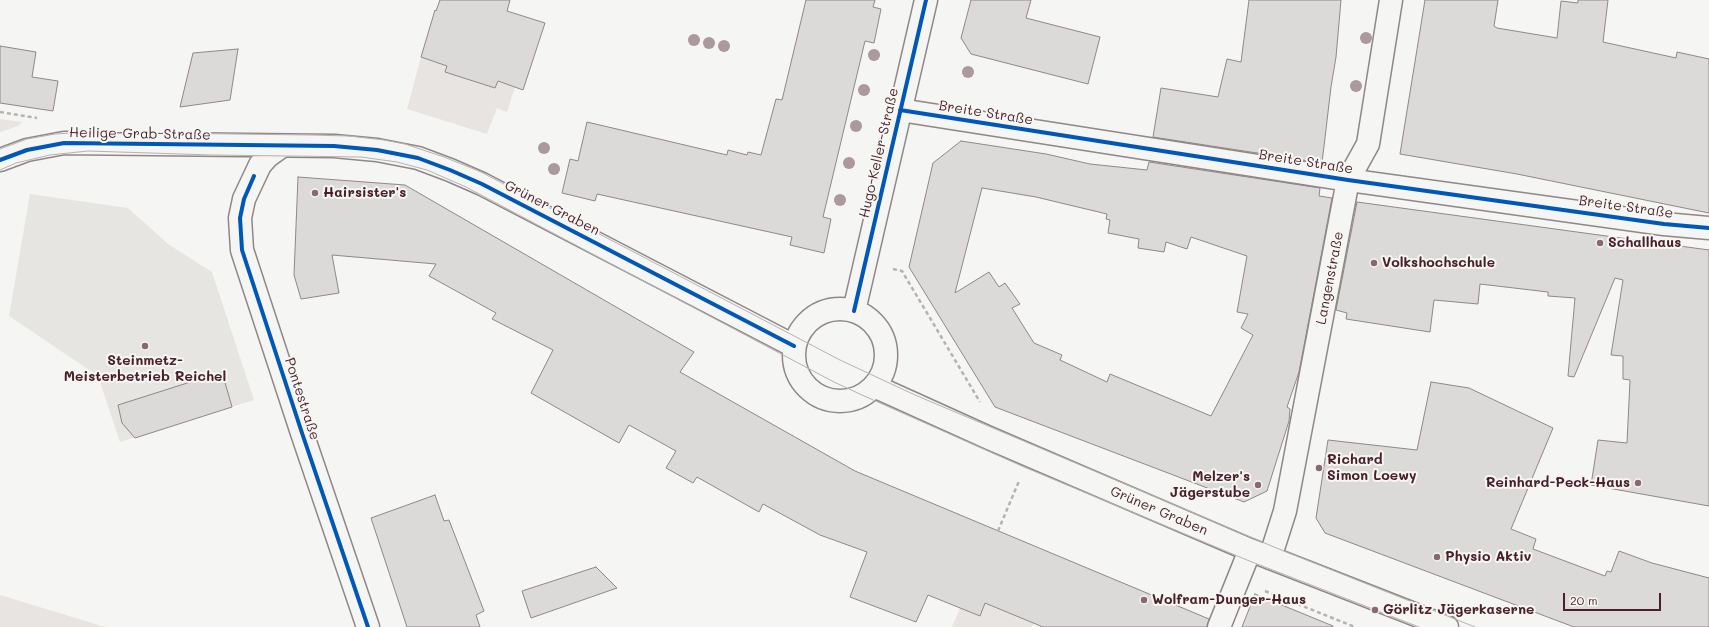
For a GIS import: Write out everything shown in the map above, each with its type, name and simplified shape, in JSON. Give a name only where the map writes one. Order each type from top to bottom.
[{"type":"street","name":"Hugo-Keller-Straße","points":[[854,311],[926,0]]},
{"type":"street","name":"Langenstraße","points":[[1270,558],[1285,512],[1348,180],[1368,144],[1391,0]]},
{"type":"street","name":"Breite Straße","points":[[900,110],[1348,180],[1664,224],[1709,228]]},
{"type":"street","name":"Heilige-Grab-Straße","points":[[0,160],[28,150],[64,143],[282,146]]},
{"type":"street","name":"Pontestraße","points":[[282,146],[268,156],[260,165],[244,199],[240,218],[242,250],[368,627]]},
{"type":"street","name":"Grüner Graben","points":[[282,146],[334,146],[377,150],[418,158],[450,170],[482,184],[794,346]]},
{"type":"street","points":[[843,308],[854,311],[866,317],[876,326],[883,338],[886,352],[885,366],[880,379],[874,386],[853,400],[843,402],[823,399],[810,391],[800,380],[794,360],[794,346],[802,327],[820,312],[843,308]]},
{"type":"street","name":"Grüner Graben","points":[[874,386],[989,438],[1250,550],[1447,627]]},
{"type":"street","points":[[1219,627],[1250,550]]},
{"type":"path","points":[[866,262],[902,271],[984,408]]},
{"type":"path","points":[[998,530],[1007,509]]},
{"type":"path","points":[[1284,598],[1355,627]]},
{"type":"shaded area","points":[[421,57],[447,66],[445,71],[495,88],[498,82],[515,87],[507,112],[497,108],[487,134],[407,109]]},
{"type":"shaded area","points":[[0,119],[22,122],[18,126],[0,132]]},
{"type":"shaded area","name":"Steinmetz- Meisterbetrieb Reichel","points":[[30,194],[128,208],[168,244],[212,272],[254,400],[120,442],[98,376],[9,316]]},
{"type":"shaded area","points":[[0,595],[105,627],[0,627]]},
{"type":"shaded area","points":[[966,595],[970,612],[980,616],[985,603],[1034,623],[1032,627],[952,627]]},
{"type":"building","points":[[440,0],[510,0],[507,11],[545,23],[523,90],[498,81],[495,88],[445,72],[447,66],[421,57],[435,10],[436,11]]},
{"type":"building","points":[[806,0],[875,0],[873,7],[881,9],[874,43],[865,41],[823,217],[831,219],[824,253],[790,245],[792,237],[597,194],[595,201],[562,193],[570,159],[578,161],[587,122],[727,155],[728,150],[747,155],[748,152],[761,155],[776,99],[782,100]]},
{"type":"building","points":[[971,0],[1031,0],[1026,18],[1100,37],[1088,84],[971,54],[961,38]]},
{"type":"building","points":[[1249,0],[1341,0],[1336,57],[1322,163],[1153,137],[1161,88],[1218,97],[1227,59],[1241,62]]},
{"type":"building","points":[[1425,0],[1498,0],[1494,26],[1497,28],[1557,38],[1561,1],[1578,3],[1578,0],[1608,0],[1603,42],[1676,58],[1677,52],[1709,59],[1709,213],[1517,174],[1400,154]]},
{"type":"building","points":[[0,46],[36,52],[32,77],[58,81],[53,111],[0,103]]},
{"type":"building","points":[[238,49],[230,100],[180,107],[193,53]]},
{"type":"building","points":[[961,141],[1046,154],[1090,164],[1147,170],[1149,162],[1320,188],[1319,196],[1332,198],[1299,372],[1287,407],[1290,409],[1289,421],[1267,491],[1244,502],[995,407],[909,267],[933,163]],"holes":[[[982,188],[1036,197],[1107,214],[1106,219],[1110,220],[1108,233],[1139,239],[1138,248],[1164,252],[1166,242],[1187,249],[1191,237],[1247,256],[1237,312],[1248,314],[1241,328],[1253,335],[1211,416],[1110,374],[1107,382],[1060,360],[1062,355],[1034,343],[1012,308],[1020,304],[1005,283],[999,287],[989,272],[955,293]]]},
{"type":"building","points":[[298,177],[405,185],[694,352],[680,372],[855,471],[1209,619],[1207,627],[1043,627],[985,603],[980,616],[928,595],[916,622],[850,597],[867,552],[820,535],[763,504],[759,512],[697,477],[693,483],[666,468],[676,451],[629,425],[619,443],[531,393],[553,350],[492,319],[496,313],[429,276],[436,264],[332,255],[339,293],[301,299],[294,275]]},
{"type":"building","points":[[1357,202],[1709,250],[1709,506],[1591,485],[1598,440],[1627,443],[1630,380],[1623,379],[1623,356],[1611,355],[1623,280],[1615,278],[1574,377],[1568,376],[1575,298],[1548,296],[1548,292],[1480,284],[1478,304],[1434,300],[1430,332],[1346,319],[1347,313],[1336,310]]},
{"type":"building","points":[[222,372],[232,407],[135,438],[122,423],[118,405]]},
{"type":"building","points":[[1431,382],[1469,388],[1553,428],[1511,529],[1536,539],[1533,549],[1605,576],[1607,571],[1611,572],[1619,551],[1652,563],[1709,578],[1709,627],[1574,627],[1325,533],[1316,518],[1328,440],[1417,450]]},
{"type":"building","points":[[435,495],[444,521],[449,520],[484,611],[476,615],[480,627],[407,627],[371,518]]},
{"type":"building","points":[[596,567],[617,588],[531,618],[522,591]]},
{"type":"building","points":[[1255,594],[1333,626],[1333,627],[1242,627]]},
{"type":"tram line","points":[[0,149],[27,139],[55,134],[87,132],[349,136],[405,144],[444,157],[481,172],[840,360],[915,395],[1274,547],[1475,627]]},
{"type":"tram line","points":[[0,170],[16,163],[50,155],[88,151],[212,155],[361,157],[397,162],[427,170],[466,187],[834,382],[862,395],[1024,467],[1247,560],[1419,627]]},
{"type":"cycle path","points":[[854,311],[926,0]]},
{"type":"cycle path","points":[[900,110],[1348,180],[1664,224],[1709,228]]},
{"type":"cycle path","points":[[0,160],[27,150],[64,143],[334,146],[377,150],[418,158],[482,184],[794,346]]},
{"type":"cycle path","points":[[254,176],[244,199],[240,218],[242,250],[368,627]]},
{"type":"place","name":"Hairsister's","points":[[315,193]]},
{"type":"place","name":"Schallhaus","points":[[1600,243]]},
{"type":"place","name":"Volkshochschule","points":[[1374,263]]},
{"type":"place","name":"Steinmetz- Meisterbetrieb Reichel","points":[[145,346]]},
{"type":"place","name":"Richard Simon Loewy","points":[[1319,468]]},
{"type":"place","name":"Reinhard-Peck-Haus","points":[[1638,483]]},
{"type":"place","name":"Melzer's Jägerstube","points":[[1258,485]]},
{"type":"place","name":"Physio Aktiv","points":[[1437,557]]},
{"type":"place","name":"Wolfram-Dunger-Haus","points":[[1144,600]]},
{"type":"place","name":"Görlitz Jägerkaserne","points":[[1375,610]]}]
